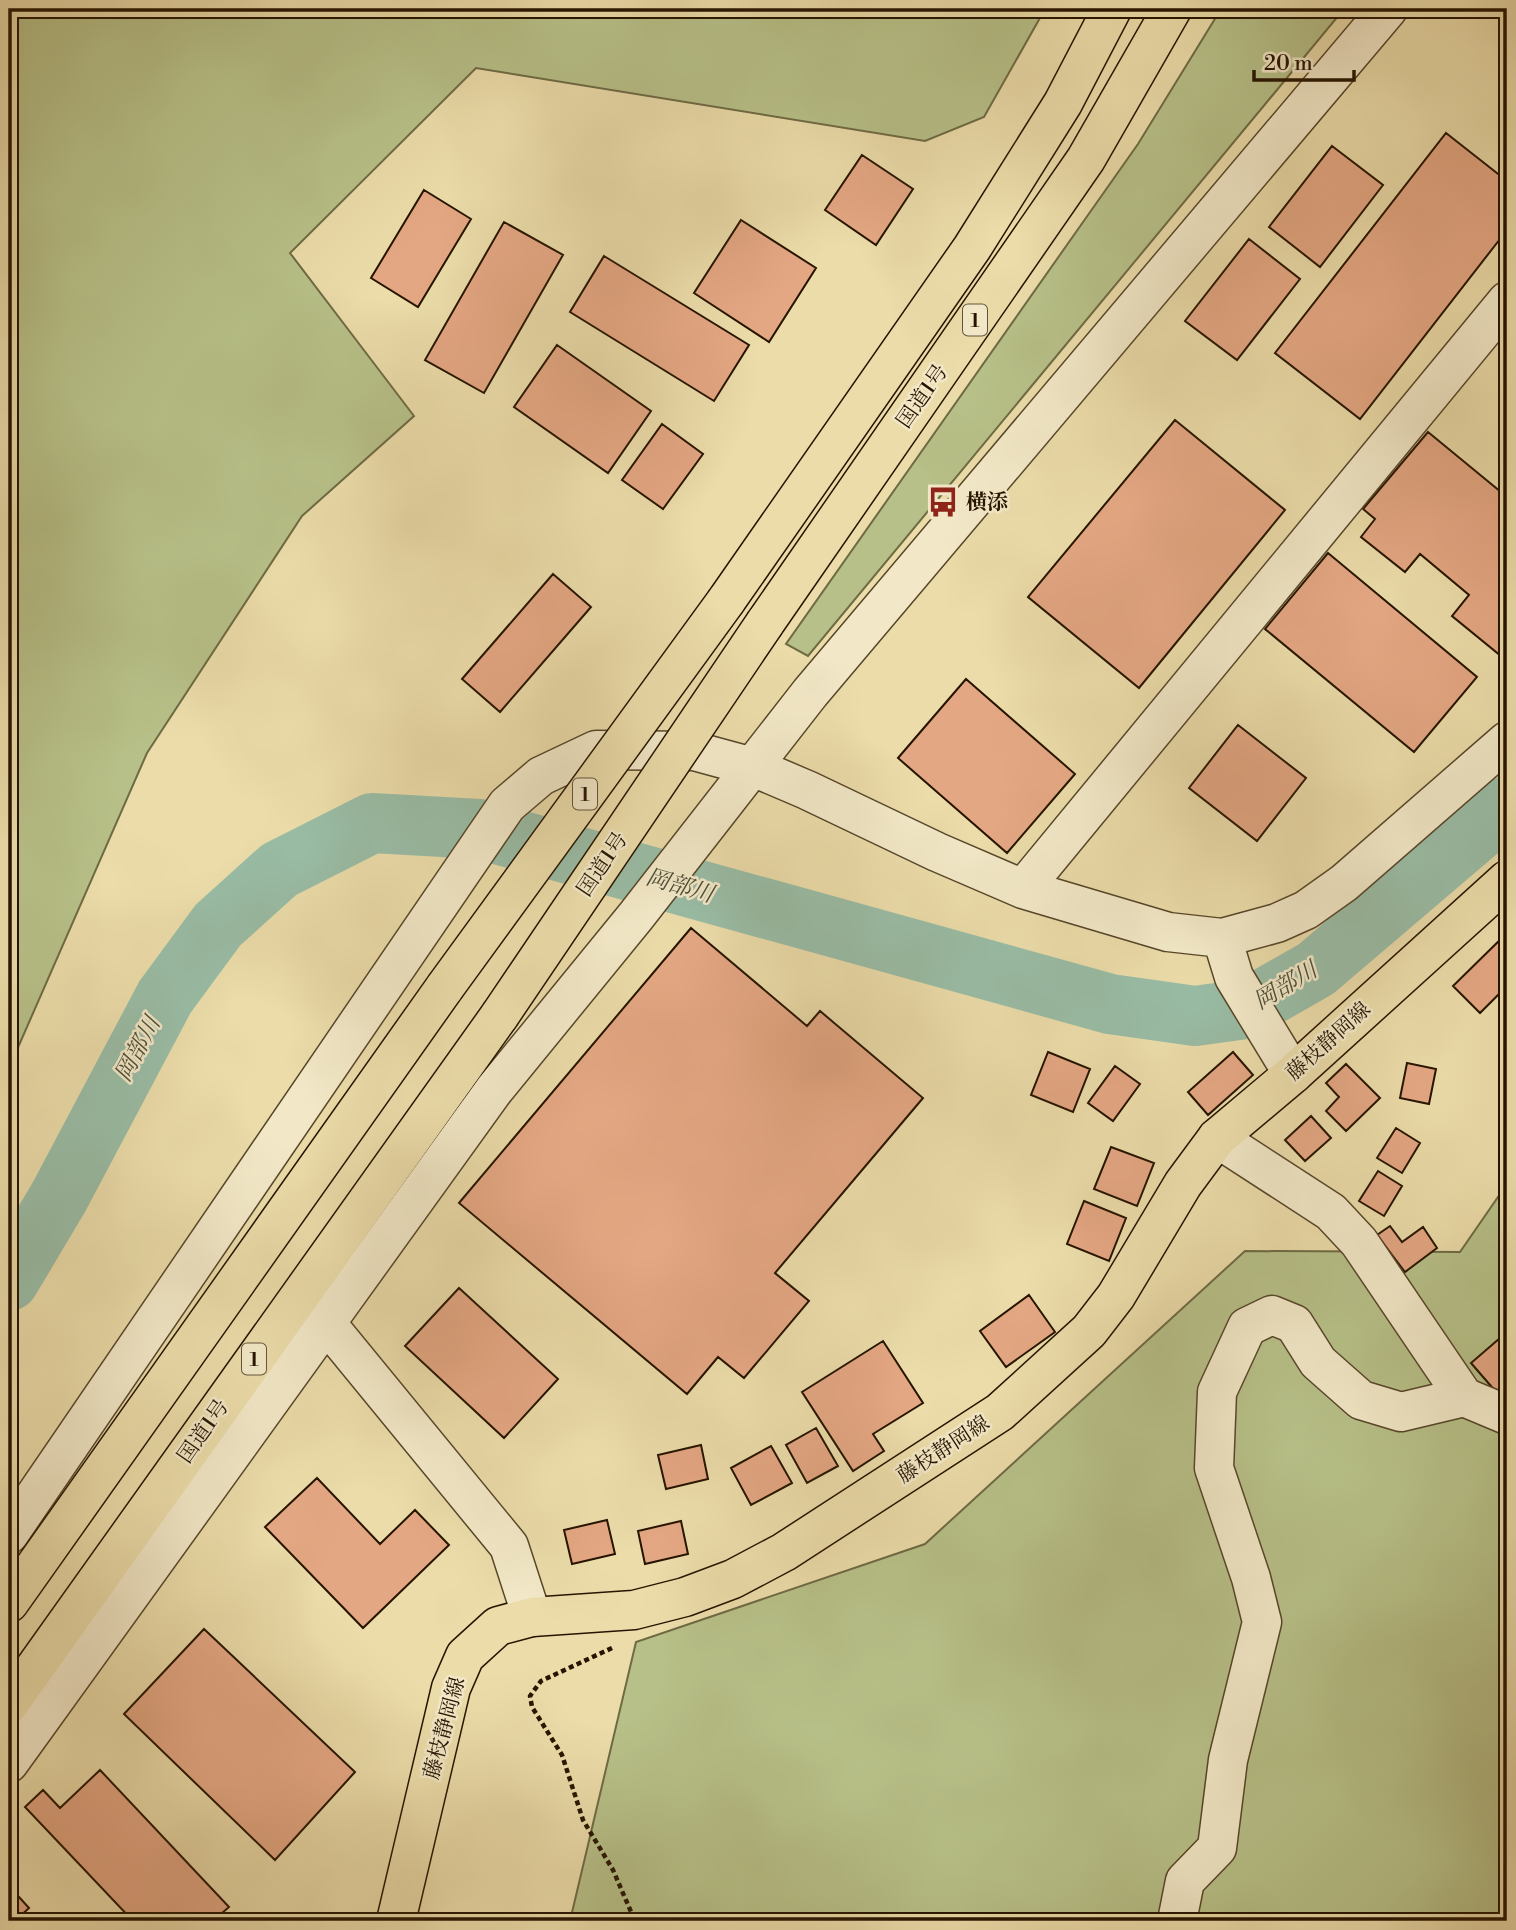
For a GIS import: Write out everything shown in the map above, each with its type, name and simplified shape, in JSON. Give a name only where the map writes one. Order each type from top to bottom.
[{"type":"main road","name":"国道1号","points":[[9,1603],[445,987],[726,601],[972,248],[1063,103],[1112,9]]},
{"type":"main road","name":"国道1号","points":[[9,1704],[500,1015],[765,622],[1086,159],[1172,9]]},
{"type":"main road","name":"藤枝静岡線","points":[[396,1921],[451,1688],[465,1656],[498,1626],[532,1616],[634,1610],[685,1597],[733,1579],[774,1558],[1000,1412],[1089,1331],[1116,1296],[1183,1184],[1217,1138],[1283,1059],[1507,880]]},
{"type":"street","points":[[9,1763],[494,1090],[636,916],[810,693],[1388,9]]},
{"type":"street","points":[[1023,889],[1507,301]]},
{"type":"street","points":[[9,1534],[507,805],[541,776],[596,750],[694,751],[753,767],[1023,889],[1168,932],[1223,938],[1278,923],[1306,910],[1334,890],[1507,741]]},
{"type":"street","points":[[1223,938],[1234,977],[1283,1059]]},
{"type":"street","points":[[1217,1138],[1331,1212],[1359,1242],[1464,1397],[1507,1415]]},
{"type":"street","points":[[1177,1921],[1185,1881],[1217,1847],[1228,1760],[1262,1622],[1214,1468],[1217,1392],[1247,1327],[1272,1315],[1294,1324],[1318,1362],[1361,1400],[1401,1412],[1464,1397]]},
{"type":"street","points":[[327,1324],[509,1546],[532,1616]]},
{"type":"path","points":[[634,1610],[626,1637],[611,1649],[541,1681],[530,1696],[532,1707],[562,1755],[583,1820],[613,1870],[635,1921]]},
{"type":"green space","points":[[9,9],[1045,9],[984,117],[925,141],[476,68],[290,253],[414,416],[302,516],[147,753],[9,1068]]},
{"type":"green space","points":[[1221,9],[1344,9],[808,656],[786,644],[1138,144]]},
{"type":"green space","points":[[1507,1184],[1507,1921],[570,1921],[636,1642],[925,1544],[1245,1251],[1460,1252]]},
{"type":"building","points":[[1446,133],[1507,181],[1507,230],[1360,419],[1275,353]]},
{"type":"building","points":[[1332,146],[1383,185],[1320,267],[1269,227]]},
{"type":"building","points":[[862,155],[913,189],[876,245],[825,210]]},
{"type":"building","points":[[424,190],[471,219],[418,307],[371,278]]},
{"type":"building","points":[[741,220],[816,268],[769,342],[694,293]]},
{"type":"building","points":[[504,222],[563,255],[484,393],[425,360]]},
{"type":"building","points":[[1249,239],[1300,279],[1237,360],[1185,321]]},
{"type":"building","points":[[604,256],[749,345],[714,401],[570,312]]},
{"type":"building","points":[[557,345],[651,411],[608,473],[514,407]]},
{"type":"building","points":[[1175,420],[1285,510],[1139,688],[1028,597]]},
{"type":"building","points":[[662,424],[703,454],[663,509],[622,480]]},
{"type":"building","points":[[1428,432],[1507,497],[1507,649],[1501,656],[1452,616],[1469,595],[1420,554],[1405,572],[1361,537],[1375,519],[1363,509]]},
{"type":"building","points":[[1328,553],[1477,677],[1414,752],[1265,629]]},
{"type":"building","points":[[553,574],[591,607],[500,712],[462,679]]},
{"type":"building","points":[[966,679],[1075,774],[1007,853],[898,758]]},
{"type":"building","points":[[1238,725],[1306,778],[1257,841],[1189,788]]},
{"type":"building","points":[[691,928],[807,1026],[820,1011],[923,1098],[775,1273],[809,1301],[744,1378],[718,1357],[687,1394],[459,1203]]},
{"type":"building","points":[[1507,933],[1507,986],[1480,1013],[1453,986]]},
{"type":"building","points":[[1048,1052],[1090,1069],[1073,1112],[1031,1095]]},
{"type":"building","points":[[1233,1052],[1253,1075],[1208,1115],[1188,1092]]},
{"type":"building","points":[[1407,1063],[1436,1069],[1429,1104],[1400,1098]]},
{"type":"building","points":[[1346,1064],[1380,1098],[1346,1131],[1326,1111],[1339,1097],[1326,1083]]},
{"type":"building","points":[[1115,1066],[1140,1084],[1113,1121],[1088,1103]]},
{"type":"building","points":[[1311,1116],[1331,1138],[1305,1161],[1285,1140]]},
{"type":"building","points":[[1396,1128],[1420,1143],[1402,1173],[1377,1158]]},
{"type":"building","points":[[1111,1147],[1154,1163],[1137,1206],[1094,1189]]},
{"type":"building","points":[[1378,1171],[1402,1186],[1384,1216],[1359,1201]]},
{"type":"building","points":[[1084,1201],[1126,1218],[1109,1261],[1067,1244]]},
{"type":"building","points":[[1390,1226],[1402,1242],[1423,1227],[1437,1248],[1405,1272],[1377,1235]]},
{"type":"building","points":[[459,1288],[558,1379],[504,1438],[405,1346]]},
{"type":"building","points":[[1029,1295],[1055,1332],[1006,1367],[980,1331]]},
{"type":"building","points":[[1507,1332],[1507,1385],[1497,1393],[1471,1363]]},
{"type":"building","points":[[883,1341],[923,1403],[873,1434],[884,1451],[853,1471],[802,1392]]},
{"type":"building","points":[[816,1428],[838,1466],[807,1483],[786,1445]]},
{"type":"building","points":[[701,1445],[708,1479],[666,1489],[658,1455]]},
{"type":"building","points":[[771,1446],[792,1483],[751,1505],[731,1468]]},
{"type":"building","points":[[317,1478],[380,1544],[415,1510],[449,1545],[363,1628],[265,1527]]},
{"type":"building","points":[[607,1520],[615,1554],[572,1564],[564,1530]]},
{"type":"building","points":[[681,1521],[688,1554],[645,1564],[638,1531]]},
{"type":"building","points":[[204,1629],[355,1772],[275,1860],[124,1714]]},
{"type":"building","points":[[100,1770],[229,1907],[213,1921],[133,1921],[25,1807],[43,1790],[60,1808]]},
{"type":"building","points":[[9,1886],[29,1908],[15,1921],[9,1921]]},
{"type":"waterway","name":"岡部川","points":[[9,1281],[59,1197],[165,997],[218,925],[279,870],[372,823],[479,829],[1110,1004],[1195,1016],[1246,1009],[1316,969],[1507,806]]},
{"type":"place","name":"横添","points":[[943,502]]}]
